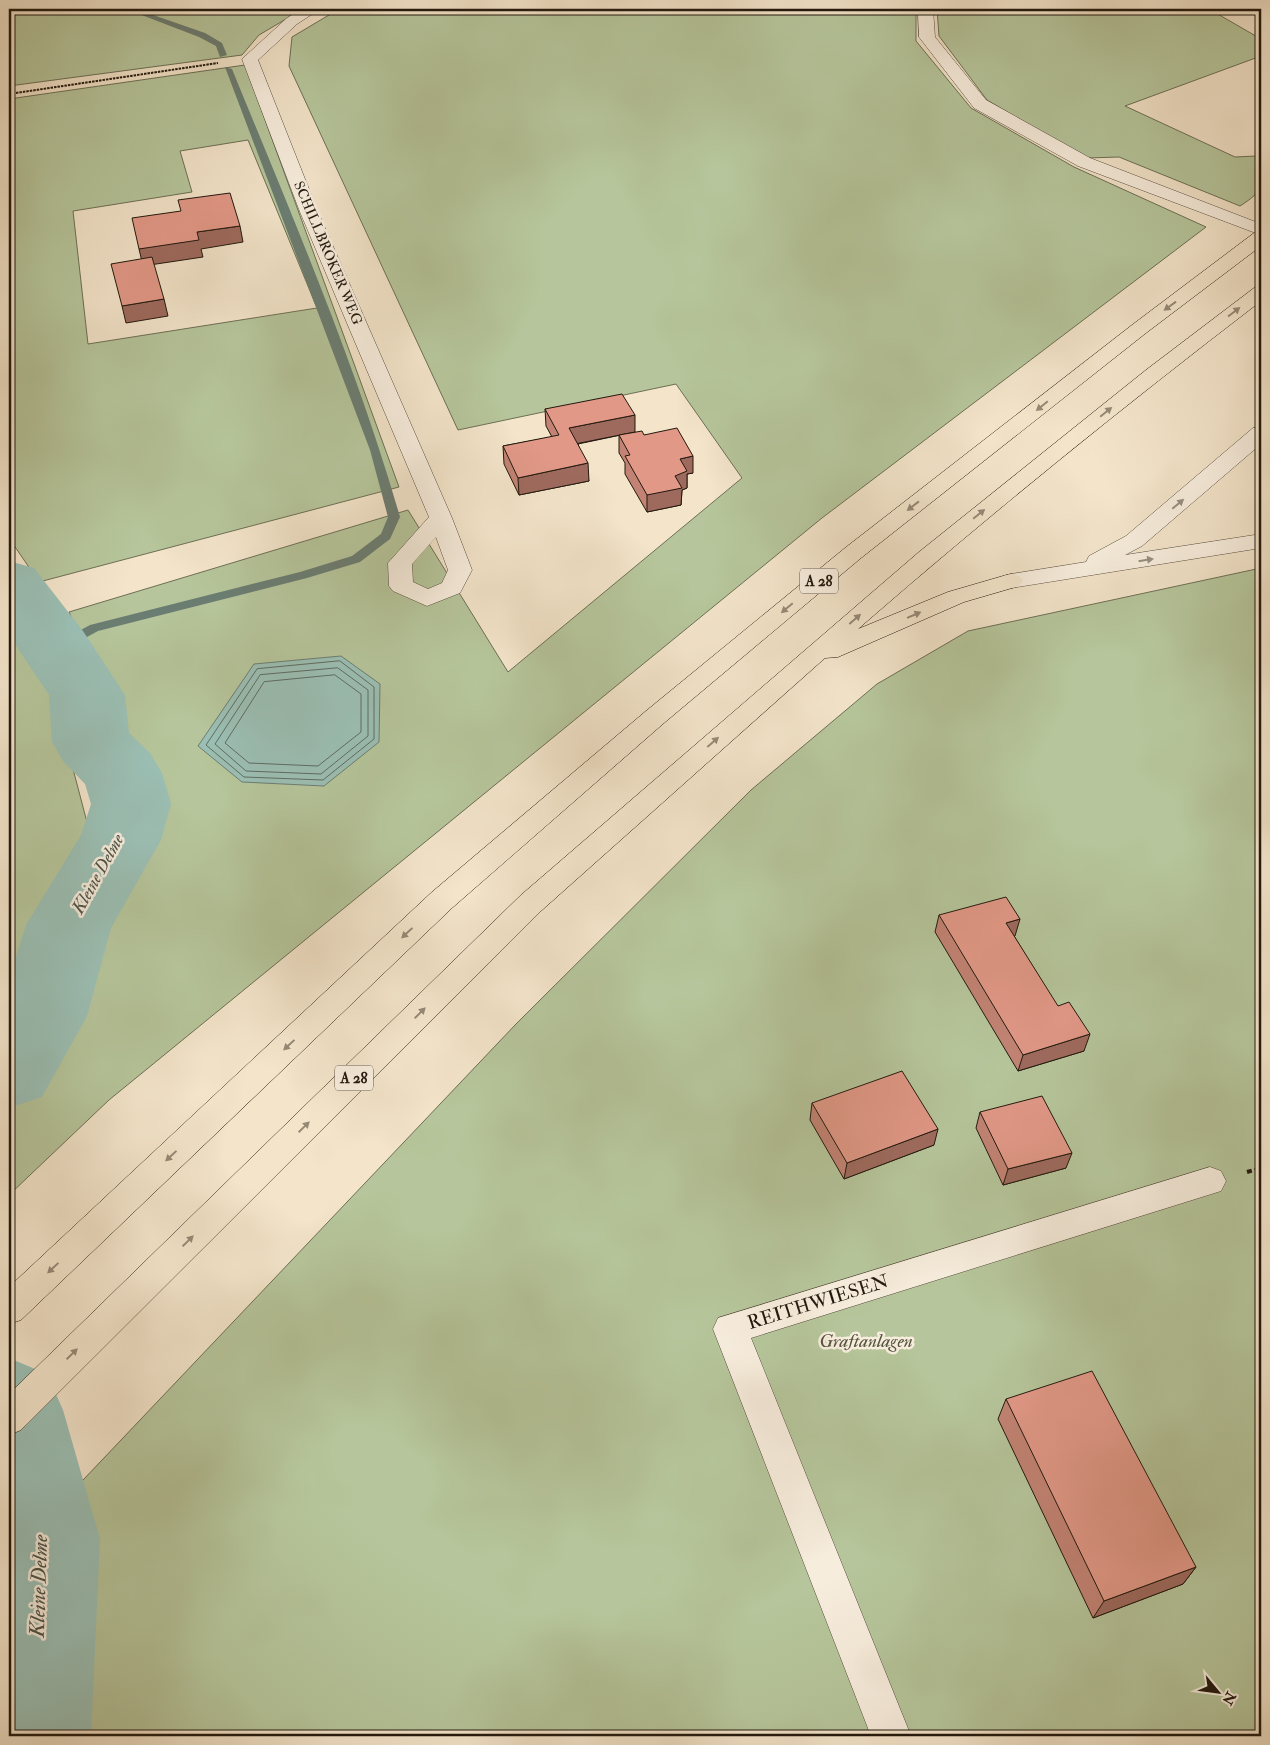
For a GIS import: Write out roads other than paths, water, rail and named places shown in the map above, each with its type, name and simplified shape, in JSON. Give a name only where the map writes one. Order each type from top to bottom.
[{"type":"highway","name":"A 28","points":[[11,1308],[442,900],[648,723],[853,553],[1139,329],[1261,237]]},
{"type":"highway","name":"A 28","points":[[9,1418],[531,903],[927,557],[1186,347],[1261,292]]},
{"type":"highway","points":[[805,662],[956,597],[1011,581]]},
{"type":"street","name":"SCHILLBROKER WEG","points":[[312,9],[292,21],[250,59],[309,212],[441,518]]},
{"type":"street","points":[[926,9],[927,37],[980,104],[1084,162],[1261,230]]},
{"type":"street","points":[[1080,570],[1134,541],[1261,433]]},
{"type":"street","points":[[1011,581],[1261,541]]},
{"type":"street","name":"REITHWIESEN","points":[[891,1736],[730,1329],[1210,1181]]},
{"type":"water","points":[[341,656],[380,684],[379,742],[324,786],[242,782],[198,746],[254,664]]},
{"type":"waterway","points":[[130,9],[202,35],[219,45],[223,55]]},
{"type":"waterway","points":[[57,648],[94,628],[303,575],[356,559],[386,536],[394,517],[375,450],[292,229],[228,69]]},
{"type":"waterway","name":"Kleine Delme","points":[[9,584],[57,648],[87,695],[91,742],[122,773],[131,804],[120,840],[69,925],[42,1016],[9,1070]]},
{"type":"waterway","name":"Kleine Delme","points":[[9,1410],[44,1539],[31,1736]]},
{"type":"park label","name":"Graftanlagen","points":[[866,1341]]}]
